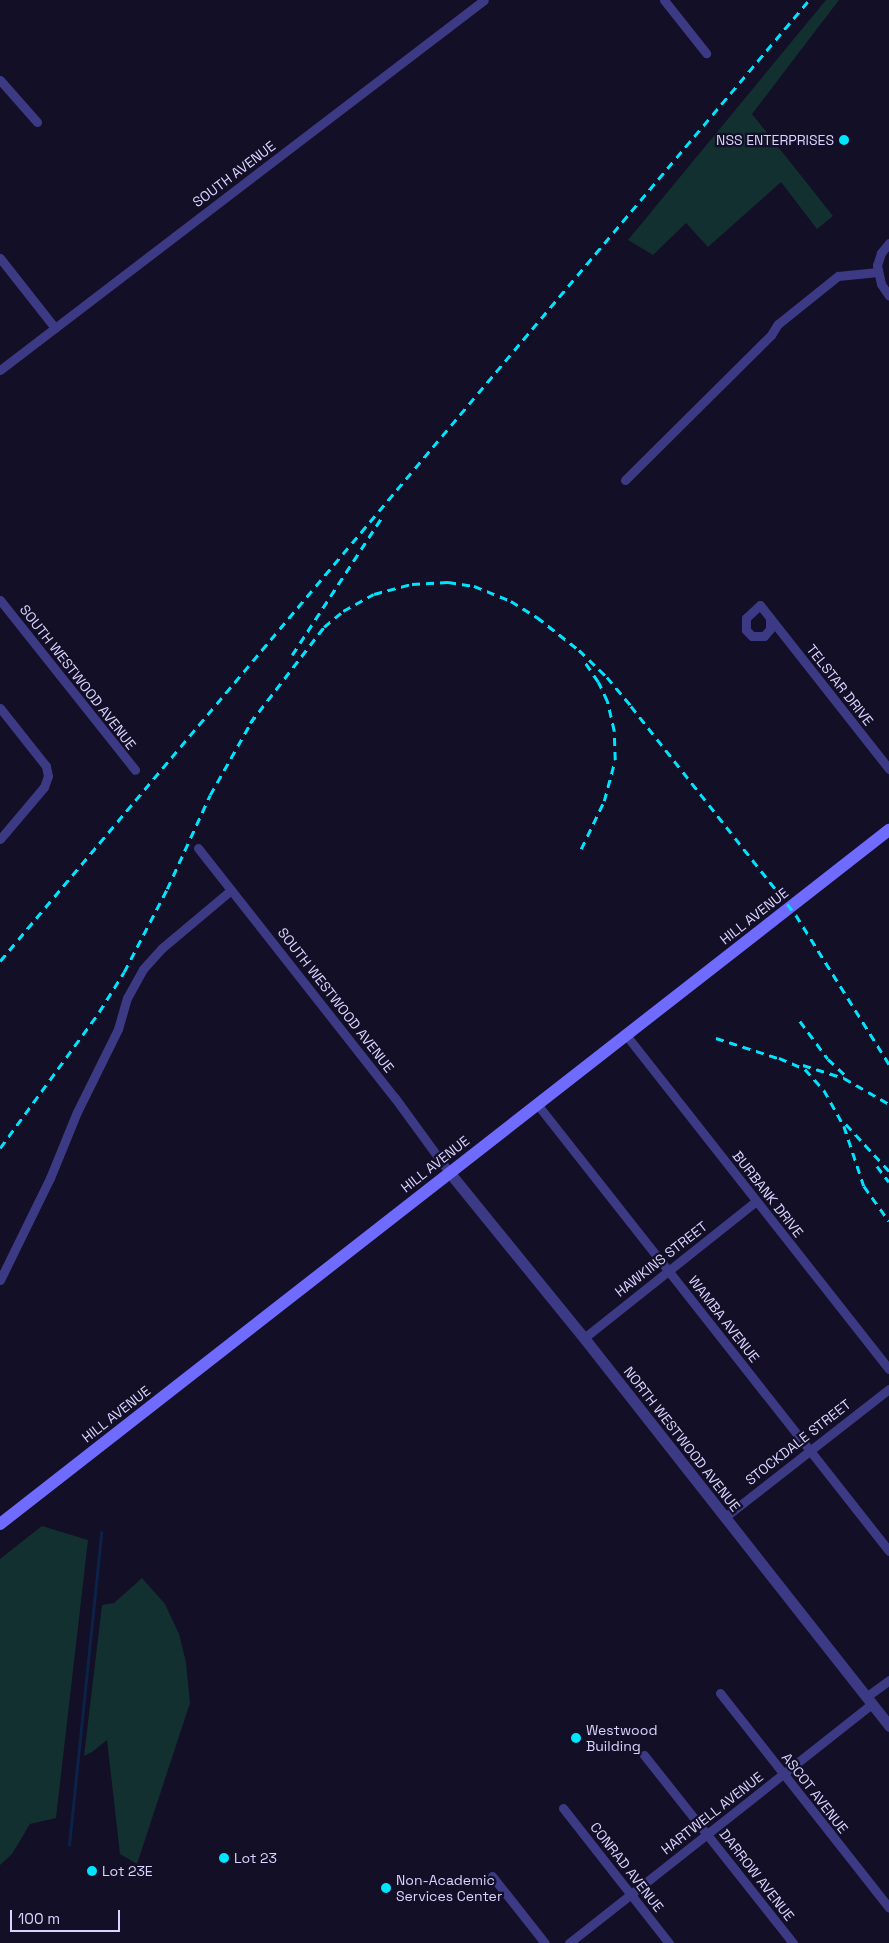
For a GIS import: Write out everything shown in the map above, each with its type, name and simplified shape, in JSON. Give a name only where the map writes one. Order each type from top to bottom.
[{"type":"main road","name":"HILL AVENUE","points":[[0,1524],[889,830]]},
{"type":"street","name":"SOUTH AVENUE","points":[[0,370],[484,0]]},
{"type":"street","points":[[664,0],[706,53]]},
{"type":"street","points":[[0,80],[37,122]]},
{"type":"street","points":[[889,243],[878,259],[880,284],[889,296]]},
{"type":"street","points":[[0,258],[55,328]]},
{"type":"street","points":[[625,480],[771,334],[778,324],[838,276],[878,272]]},
{"type":"street","name":"SOUTH WESTWOOD AVENUE","points":[[0,600],[135,770]]},
{"type":"street","name":"TELSTAR DRIVE","points":[[770,618],[889,769]]},
{"type":"street","points":[[0,708],[46,766],[48,776],[44,787],[0,839]]},
{"type":"street","name":"SOUTH WESTWOOD AVENUE","points":[[198,848],[395,1098],[449,1172]]},
{"type":"street","points":[[0,1280],[50,1178],[77,1112],[118,1029],[127,998],[143,970],[162,948],[231,890]]},
{"type":"street","name":"BURBANK DRIVE","points":[[626,1035],[889,1369]]},
{"type":"street","name":"WAMBA AVENUE","points":[[537,1104],[889,1551]]},
{"type":"street","name":"NORTH WESTWOOD AVENUE","points":[[449,1172],[584,1338],[889,1726]]},
{"type":"street","name":"HAWKINS STREET","points":[[584,1338],[756,1201]]},
{"type":"street","name":"STOCKDALE STREET","points":[[725,1517],[889,1389]]},
{"type":"street","name":"HARTWELL AVENUE","points":[[569,1943],[783,1774],[869,1701],[889,1680]]},
{"type":"street","name":"ASCOT AVENUE","points":[[720,1693],[889,1908]]},
{"type":"street","name":"DARROW AVENUE","points":[[644,1754],[793,1943]]},
{"type":"street","name":"CONRAD AVENUE","points":[[563,1808],[669,1943]]},
{"type":"street","points":[[492,1876],[545,1943]]},
{"type":"green space","points":[[826,0],[839,0],[752,114],[833,216],[817,229],[781,182],[708,247],[686,223],[653,255],[628,240]]},
{"type":"green space","points":[[42,1526],[88,1540],[56,1818],[30,1824],[12,1854],[0,1865],[0,1559]]},
{"type":"green space","points":[[142,1578],[165,1604],[179,1634],[186,1662],[190,1703],[137,1864],[120,1854],[107,1740],[84,1756],[102,1605],[114,1603]]},
{"type":"waterway","points":[[69,1845],[101,1533]]},
{"type":"railway","points":[[0,961],[809,0]]},
{"type":"railway","points":[[292,655],[382,517]]},
{"type":"railway","points":[[250,723],[324,627],[343,611],[374,594],[412,584],[448,582],[474,586],[511,601],[537,617],[579,650],[607,677],[631,706],[796,915],[889,1064]]},
{"type":"railway","points":[[581,849],[604,801],[615,760],[614,731],[607,701],[598,682],[585,663]]},
{"type":"railway","points":[[0,1148],[99,1012],[124,972],[167,889],[210,795],[254,717]]},
{"type":"railway","points":[[800,1021],[828,1059],[845,1075]]},
{"type":"railway","points":[[716,1038],[784,1060]]},
{"type":"railway","points":[[779,1058],[805,1069],[824,1090],[844,1126],[864,1186],[889,1221]]},
{"type":"railway","points":[[803,1065],[844,1078],[889,1104]]},
{"type":"railway","points":[[846,1124],[889,1171]]},
{"type":"railway","points":[[877,1166],[889,1182]]},
{"type":"place","name":"NSS ENTERPRISES","points":[[844,140]]},
{"type":"place","name":"Westwood Building","points":[[576,1738]]},
{"type":"place","name":"Lot 23","points":[[224,1858]]},
{"type":"place","name":"Lot 23E","points":[[92,1871]]},
{"type":"place","name":"Non-Academic Services Center","points":[[386,1888]]}]
